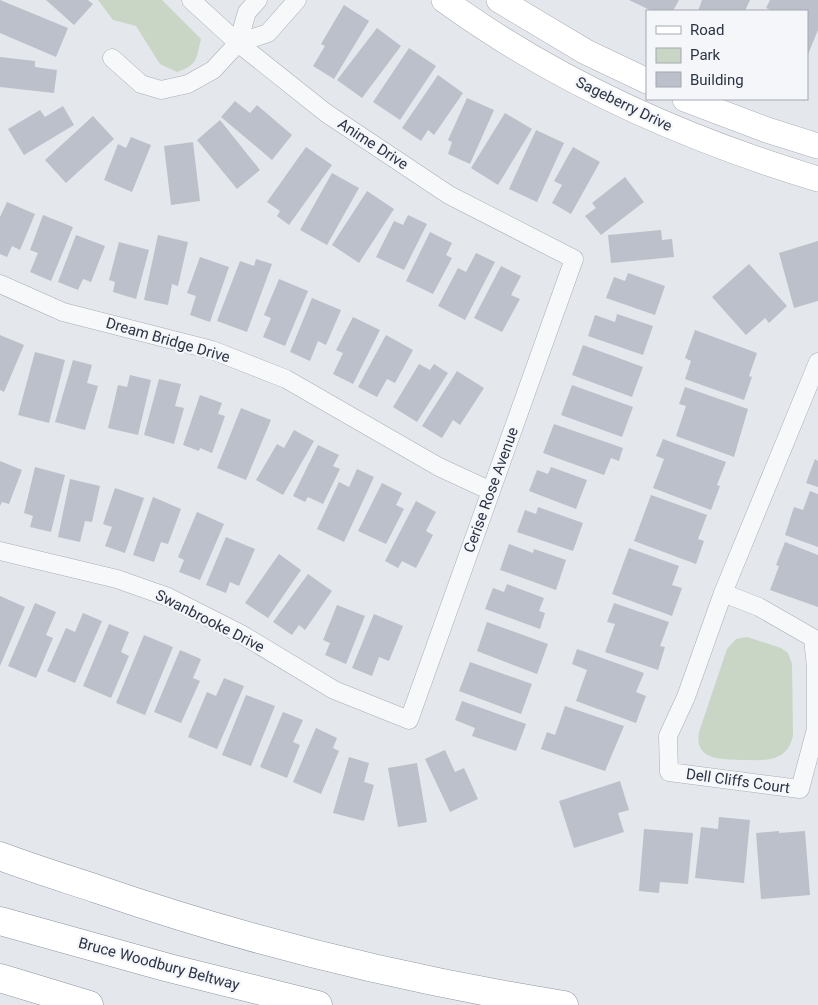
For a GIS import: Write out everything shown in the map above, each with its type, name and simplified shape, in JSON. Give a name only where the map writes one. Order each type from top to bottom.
[{"type":"highway","points":[[0,856],[172,915],[242,934],[402,974],[564,1005]]},
{"type":"highway","name":"Bruce Woodbury Beltway","points":[[0,921],[160,965],[318,1005]]},
{"type":"highway","points":[[0,978],[89,1005]]},
{"type":"street","name":"Anime Drive","points":[[191,0],[238,43],[326,113],[449,195],[574,260]]},
{"type":"street","points":[[112,58],[141,84],[161,90],[188,84],[213,70],[238,43],[247,12],[258,0]]},
{"type":"street","points":[[238,43],[268,33],[297,0]]},
{"type":"street","name":"Sageberry Drive","points":[[444,0],[482,26],[557,72],[637,112],[736,153],[818,179]]},
{"type":"street","name":"Sageberry Drive","points":[[499,0],[586,52],[646,81]]},
{"type":"street","points":[[688,100],[767,130],[818,146]]},
{"type":"street","name":"Cerise Rose Avenue","points":[[409,720],[574,260]]},
{"type":"street","name":"Dream Bridge Drive","points":[[0,284],[64,312],[212,350],[286,379],[439,467],[491,491]]},
{"type":"street","name":"Dell Cliffs Court","points":[[723,593],[759,607],[813,638],[816,667],[816,729],[800,790],[670,772],[668,736],[686,697],[723,593],[818,362]]},
{"type":"street","name":"Swanbrooke Drive","points":[[0,552],[117,579],[168,597],[241,634],[334,690],[409,720]]},
{"type":"green space","points":[[98,0],[162,0],[201,39],[193,64],[177,72],[160,64],[136,26],[113,20]]},
{"type":"green space","points":[[747,637],[781,648],[788,653],[792,664],[793,735],[786,751],[780,756],[765,760],[717,758],[704,753],[700,748],[699,732],[727,649],[736,639]]},
{"type":"building","points":[[0,0],[68,28],[56,57],[0,33]]},
{"type":"building","points":[[46,0],[88,0],[93,4],[74,25]]},
{"type":"building","points":[[629,0],[679,0],[674,10],[650,10]]},
{"type":"building","points":[[702,0],[750,0],[745,10],[698,10]]},
{"type":"building","points":[[770,0],[818,0],[818,30],[808,55],[808,10],[771,10],[766,8]]},
{"type":"building","points":[[344,5],[369,21],[334,79],[313,66],[325,46],[321,44]]},
{"type":"building","points":[[377,28],[401,46],[362,98],[337,80]]},
{"type":"building","points":[[409,48],[436,66],[400,120],[373,102]]},
{"type":"building","points":[[0,57],[35,61],[35,67],[57,70],[54,93],[0,87]]},
{"type":"building","points":[[438,75],[463,93],[434,135],[428,130],[421,141],[402,128]]},
{"type":"building","points":[[467,98],[494,110],[470,164],[448,154],[452,142],[448,140]]},
{"type":"building","points":[[235,101],[250,113],[257,105],[292,135],[272,160],[221,117]]},
{"type":"building","points":[[63,106],[74,125],[24,155],[8,129],[40,110],[45,117]]},
{"type":"building","points":[[505,113],[532,129],[498,185],[471,168]]},
{"type":"building","points":[[93,116],[114,139],[66,183],[45,160]]},
{"type":"building","points":[[220,120],[260,170],[237,189],[197,140]]},
{"type":"building","points":[[536,130],[564,143],[537,202],[509,189]]},
{"type":"building","points":[[131,137],[151,145],[132,192],[104,180],[118,144],[126,148]]},
{"type":"building","points":[[193,142],[200,201],[171,205],[164,146]]},
{"type":"building","points":[[306,147],[332,165],[289,225],[277,216],[280,211],[267,202]]},
{"type":"building","points":[[573,147],[600,162],[571,214],[552,203],[562,185],[554,181]]},
{"type":"building","points":[[332,173],[359,188],[327,245],[300,230]]},
{"type":"building","points":[[625,177],[644,202],[601,235],[585,216],[596,208],[592,203]]},
{"type":"building","points":[[367,191],[394,209],[359,263],[332,245]]},
{"type":"building","points":[[7,202],[35,214],[20,250],[12,246],[7,257],[0,254],[0,217]]},
{"type":"building","points":[[43,215],[73,227],[51,281],[30,272],[38,253],[30,250]]},
{"type":"building","points":[[408,215],[427,224],[404,270],[376,257],[394,221],[403,225]]},
{"type":"building","points":[[661,230],[662,240],[672,239],[674,257],[611,263],[608,235]]},
{"type":"building","points":[[430,232],[452,243],[446,255],[452,258],[433,294],[406,281]]},
{"type":"building","points":[[76,235],[105,246],[91,282],[83,279],[78,290],[58,282]]},
{"type":"building","points":[[158,235],[188,242],[178,286],[172,284],[168,305],[144,300]]},
{"type":"building","points":[[818,241],[818,301],[794,308],[779,253]]},
{"type":"building","points":[[119,242],[149,250],[136,299],[113,292],[115,282],[109,280]]},
{"type":"building","points":[[476,253],[495,262],[465,320],[438,306],[458,268],[466,272]]},
{"type":"building","points":[[200,257],[229,267],[210,322],[190,315],[196,296],[187,293]]},
{"type":"building","points":[[256,259],[272,264],[247,332],[217,321],[240,261],[254,266]]},
{"type":"building","points":[[749,264],[787,306],[769,323],[765,318],[746,335],[712,297]]},
{"type":"building","points":[[501,266],[521,276],[511,295],[520,299],[502,332],[474,318]]},
{"type":"building","points":[[628,273],[665,286],[655,315],[606,298],[614,277],[625,281]]},
{"type":"building","points":[[279,279],[308,291],[285,346],[263,337],[271,318],[264,315]]},
{"type":"building","points":[[312,298],[341,310],[326,345],[318,341],[310,361],[290,352]]},
{"type":"building","points":[[617,314],[653,326],[643,355],[588,336],[595,315],[615,322]]},
{"type":"building","points":[[353,317],[380,330],[353,384],[333,374],[343,353],[336,350]]},
{"type":"building","points":[[695,330],[757,353],[749,376],[752,377],[744,400],[685,379],[691,361],[685,358]]},
{"type":"building","points":[[0,335],[24,345],[4,392],[0,390]]},
{"type":"building","points":[[386,335],[413,350],[395,383],[387,379],[377,397],[358,387]]},
{"type":"building","points":[[583,345],[643,367],[632,397],[572,375]]},
{"type":"building","points":[[35,352],[65,360],[49,423],[18,415]]},
{"type":"building","points":[[73,360],[92,365],[87,383],[98,386],[85,430],[55,422]]},
{"type":"building","points":[[419,364],[430,370],[434,364],[448,373],[417,422],[393,407]]},
{"type":"building","points":[[457,371],[484,388],[460,425],[453,420],[442,438],[422,426]]},
{"type":"building","points":[[130,375],[151,380],[138,435],[108,428],[118,385],[127,387]]},
{"type":"building","points":[[159,379],[181,384],[175,406],[184,408],[174,444],[144,435]]},
{"type":"building","points":[[572,385],[633,407],[622,437],[561,415]]},
{"type":"building","points":[[685,387],[748,409],[734,457],[676,436],[686,406],[679,404]]},
{"type":"building","points":[[200,395],[222,403],[218,414],[225,416],[212,453],[200,448],[199,451],[183,445]]},
{"type":"building","points":[[241,408],[271,420],[246,480],[217,468]]},
{"type":"building","points":[[554,424],[623,448],[619,461],[611,458],[604,475],[543,453]]},
{"type":"building","points":[[294,430],[314,441],[283,495],[256,480],[277,444],[284,448]]},
{"type":"building","points":[[663,439],[726,462],[717,485],[720,486],[711,510],[653,488],[664,459],[656,456]]},
{"type":"building","points":[[318,445],[339,455],[333,466],[340,469],[323,504],[308,497],[305,502],[293,496]]},
{"type":"building","points":[[815,459],[818,461],[818,487],[806,483]]},
{"type":"building","points":[[0,461],[22,470],[9,504],[2,502],[0,506]]},
{"type":"building","points":[[35,467],[65,475],[51,532],[30,527],[33,516],[24,513]]},
{"type":"building","points":[[551,467],[587,480],[576,509],[529,491],[537,470],[548,474]]},
{"type":"building","points":[[357,469],[374,477],[344,542],[317,529],[339,482],[349,487]]},
{"type":"building","points":[[70,479],[100,486],[92,522],[85,521],[80,542],[58,537]]},
{"type":"building","points":[[382,483],[402,493],[396,505],[404,509],[386,544],[358,531]]},
{"type":"building","points":[[115,488],[144,498],[125,553],[105,546],[112,527],[103,524]]},
{"type":"building","points":[[810,491],[818,494],[818,547],[785,535],[794,507],[803,510]]},
{"type":"building","points":[[651,495],[707,515],[698,539],[704,541],[696,564],[634,541]]},
{"type":"building","points":[[153,497],[181,509],[168,544],[161,542],[154,562],[133,555]]},
{"type":"building","points":[[416,501],[436,512],[426,531],[433,535],[416,568],[402,561],[398,568],[385,561]]},
{"type":"building","points":[[538,507],[583,523],[573,551],[517,532],[525,510],[536,514]]},
{"type":"building","points":[[197,512],[224,524],[200,580],[179,572],[184,560],[178,557]]},
{"type":"building","points":[[226,537],[255,549],[239,586],[230,582],[226,593],[206,585]]},
{"type":"building","points":[[785,542],[818,555],[818,607],[770,590],[779,566],[776,565]]},
{"type":"building","points":[[509,544],[533,553],[534,549],[566,560],[556,590],[500,570]]},
{"type":"building","points":[[629,548],[679,566],[672,585],[682,588],[672,616],[612,594]]},
{"type":"building","points":[[279,554],[301,570],[268,618],[245,603]]},
{"type":"building","points":[[308,574],[332,591],[305,630],[299,625],[292,635],[273,622]]},
{"type":"building","points":[[507,584],[544,598],[539,611],[545,613],[540,629],[485,609],[493,588],[504,592]]},
{"type":"building","points":[[0,596],[25,607],[0,666]]},
{"type":"building","points":[[35,603],[56,612],[46,635],[53,638],[36,678],[8,666]]},
{"type":"building","points":[[614,603],[669,622],[660,646],[665,647],[658,670],[605,652],[615,624],[607,622]]},
{"type":"building","points":[[337,605],[365,616],[346,664],[325,655],[330,643],[323,640]]},
{"type":"building","points":[[83,613],[102,621],[75,683],[47,671],[66,628],[75,632]]},
{"type":"building","points":[[374,614],[403,626],[389,661],[379,657],[372,676],[352,668]]},
{"type":"building","points":[[487,622],[548,644],[537,674],[477,651]]},
{"type":"building","points":[[109,624],[129,632],[121,652],[129,656],[111,698],[83,686]]},
{"type":"building","points":[[144,635],[173,647],[145,715],[116,703]]},
{"type":"building","points":[[577,649],[644,673],[636,692],[646,696],[636,723],[576,701],[587,670],[572,664]]},
{"type":"building","points":[[180,650],[201,659],[193,678],[200,681],[181,723],[154,712]]},
{"type":"building","points":[[470,662],[532,684],[521,714],[459,691]]},
{"type":"building","points":[[224,678],[244,686],[217,749],[188,737],[207,692],[216,696]]},
{"type":"building","points":[[246,695],[275,706],[251,766],[222,755]]},
{"type":"building","points":[[462,701],[526,724],[516,751],[472,736],[475,728],[455,720]]},
{"type":"building","points":[[565,706],[624,726],[605,771],[541,749],[547,732],[555,735]]},
{"type":"building","points":[[283,712],[303,720],[293,742],[300,745],[287,778],[260,767]]},
{"type":"building","points":[[316,728],[337,738],[333,748],[339,751],[321,794],[293,782]]},
{"type":"building","points":[[445,750],[455,772],[464,768],[478,799],[450,812],[425,759]]},
{"type":"building","points":[[349,757],[369,763],[364,782],[374,785],[364,821],[333,813]]},
{"type":"building","points":[[417,763],[427,822],[398,827],[388,768]]},
{"type":"building","points":[[620,781],[629,810],[618,813],[624,832],[574,848],[559,801]]},
{"type":"building","points":[[719,817],[750,820],[744,883],[695,878],[701,827],[718,829]]},
{"type":"building","points":[[644,829],[693,833],[688,884],[660,882],[659,893],[639,891]]},
{"type":"building","points":[[779,831],[779,833],[805,831],[810,895],[761,899],[756,833]]}]
